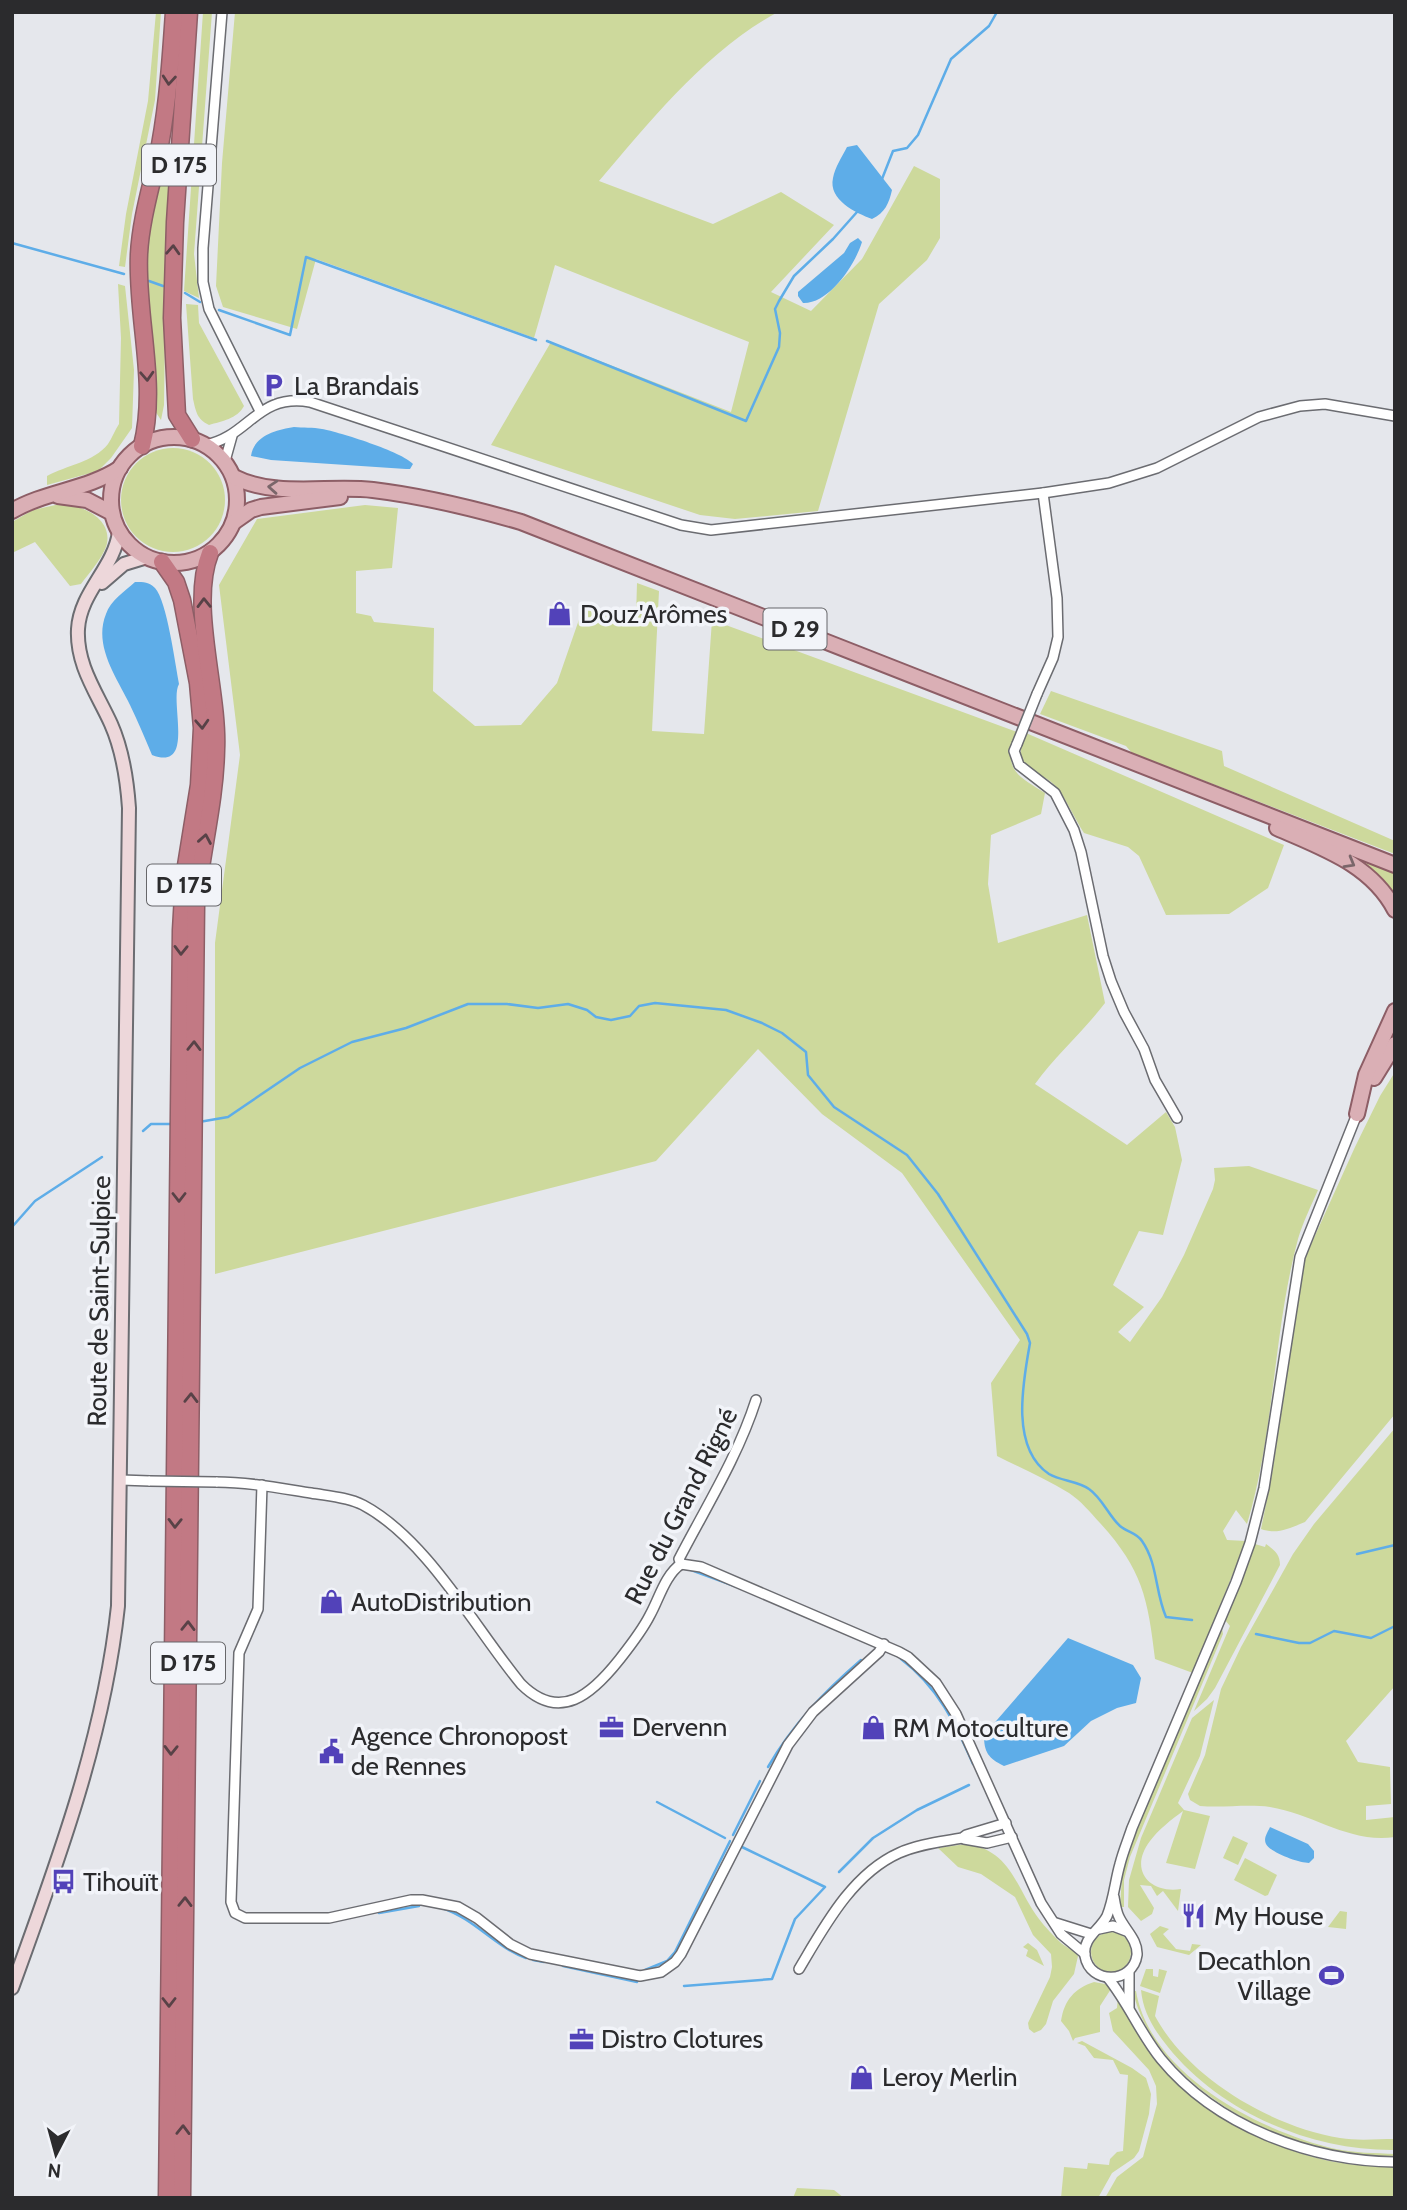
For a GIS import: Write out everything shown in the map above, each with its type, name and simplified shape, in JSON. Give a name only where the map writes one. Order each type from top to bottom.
[{"type":"highway","name":"D 175","points":[[142,446],[147,416],[147,379],[140,308],[139,254],[168,93],[174,12]]},
{"type":"highway","name":"D 175","points":[[189,12],[174,234],[172,318],[177,415],[199,442]]},
{"type":"highway","name":"D 175","points":[[167,2198],[186,1122],[196,905],[202,852],[214,788],[216,750],[215,704],[204,599],[205,570],[210,553]]},
{"type":"highway","name":"D 175","points":[[154,560],[176,582],[182,600],[198,683],[202,728],[199,785],[182,904],[186,1122],[182,2198]]},
{"type":"main road","points":[[12,510],[26,503],[99,481],[120,468],[142,446],[167,437],[199,442],[225,461],[234,477],[238,499],[234,522],[225,539],[210,553],[187,562],[154,560],[131,547],[119,532],[112,513],[112,490],[120,468]]},
{"type":"main road","name":"D 29","points":[[234,477],[261,486],[370,490],[472,508],[567,539],[1395,865]]},
{"type":"main road","points":[[49,496],[87,500],[112,513]]},
{"type":"main road","name":"D 29","points":[[234,522],[251,510],[270,505],[348,496],[414,498]]},
{"type":"main road","points":[[1201,790],[1223,805],[1356,866],[1380,887],[1395,910]]},
{"type":"main road","points":[[1357,1114],[1367,1075],[1395,1011]]},
{"type":"main road","points":[[1357,1114],[1380,1065],[1395,1044]]},
{"type":"main road","points":[[1357,1114],[1395,1060]]},
{"type":"street","points":[[222,12],[203,267],[209,309],[260,411]]},
{"type":"street","points":[[199,442],[221,442],[233,436],[260,411],[274,404],[289,401],[318,404],[696,529],[738,528],[1109,483],[1157,468],[1259,417],[1280,410],[1325,404],[1395,416]]},
{"type":"street","points":[[225,461],[233,436]]},
{"type":"street","points":[[1043,493],[1057,598],[1058,637],[1053,658],[1014,751],[1019,765],[1055,793],[1074,830],[1111,981],[1144,1049],[1155,1080],[1177,1118]]},
{"type":"street","name":"Route de Saint-Sulpice","points":[[12,1988],[46,1894],[102,1712],[112,1661],[118,1606],[129,808],[121,752],[111,724],[87,676],[78,648],[78,627],[90,589],[114,553],[119,532]]},
{"type":"street","name":"Route de Saint-Sulpice","points":[[83,608],[94,590],[124,564],[154,560]]},
{"type":"street","points":[[1084,1955],[1087,1940],[1095,1931],[1114,1896],[1120,1863],[1132,1828],[1250,1543],[1264,1488],[1300,1257],[1357,1114]]},
{"type":"street","name":"Rue du Grand Rigné","points":[[121,1480],[262,1485],[360,1504],[392,1525],[419,1550],[521,1684],[535,1696],[548,1702],[575,1699],[595,1688],[649,1617],[669,1576],[681,1564],[679,1559],[750,1422],[756,1400]]},
{"type":"street","points":[[262,1485],[258,1609],[239,1653],[231,1895],[235,1913],[252,1920],[346,1916],[411,1900],[436,1901],[469,1913],[510,1944],[530,1954],[640,1976],[661,1972],[675,1962],[788,1745],[813,1712],[884,1644]]},
{"type":"street","points":[[681,1564],[701,1567],[884,1644],[908,1657],[936,1683],[949,1700],[1041,1903],[1061,1934],[1084,1955],[1093,1972],[1108,1978],[1122,1976],[1129,1971],[1137,1957],[1136,1946],[1118,1915],[1114,1896]]},
{"type":"street","points":[[962,1839],[966,1835],[1006,1823]]},
{"type":"street","points":[[799,1969],[832,1915],[874,1869],[893,1856],[912,1848],[962,1839],[987,1843],[1012,1837]]},
{"type":"street","points":[[1056,1923],[1095,1931],[1113,1926],[1126,1931]]},
{"type":"street","points":[[1129,1971],[1129,2007]]},
{"type":"street","points":[[1108,1978],[1129,2007],[1144,2036],[1174,2074],[1200,2096],[1234,2118],[1267,2135],[1320,2154],[1352,2160],[1395,2162]]},
{"type":"green space","points":[[156,12],[161,12],[155,100],[132,214],[125,267],[119,266],[126,214],[148,101]]},
{"type":"green space","points":[[203,12],[212,12],[194,254],[199,298],[184,291]]},
{"type":"green space","points":[[235,12],[778,12],[752,27],[704,66],[660,111],[599,181],[713,224],[781,192],[834,225],[771,292],[811,311],[862,259],[914,166],[940,179],[940,238],[927,260],[879,304],[818,511],[735,519],[700,515],[491,445],[551,342],[731,412],[749,342],[555,265],[534,338],[316,259],[297,329],[223,307],[216,286],[222,163]]},
{"type":"green space","points":[[167,145],[174,145],[166,262],[164,405],[161,420],[155,411],[146,280],[152,217]]},
{"type":"green space","points":[[118,284],[125,286],[134,370],[132,428],[111,458],[98,471],[47,485],[47,476],[88,459],[102,450],[119,424],[121,338]]},
{"type":"green space","points":[[186,304],[198,305],[199,323],[244,406],[233,417],[209,425],[198,415],[193,399]]},
{"type":"green space","points":[[173,448],[193,452],[210,463],[221,480],[225,500],[221,520],[210,537],[193,548],[173,552],[153,548],[136,537],[125,520],[121,500],[125,480],[136,463],[153,452]]},
{"type":"green space","points":[[60,504],[86,510],[106,528],[106,547],[81,584],[70,586],[35,542],[12,553],[12,522],[33,510]]},
{"type":"green space","points":[[365,505],[398,508],[392,568],[356,571],[356,613],[371,616],[374,622],[434,628],[433,691],[475,726],[521,725],[557,683],[583,608],[636,617],[637,583],[659,591],[652,731],[704,734],[712,620],[1017,732],[1011,755],[1015,770],[1019,776],[1045,793],[1041,814],[991,835],[988,884],[998,943],[1087,915],[1105,1003],[1035,1084],[1127,1145],[1166,1112],[1175,1127],[1182,1160],[1163,1235],[1139,1231],[1113,1285],[1144,1307],[1118,1332],[1130,1342],[1162,1297],[1213,1189],[1214,1168],[1249,1166],[1318,1190],[1300,1233],[1290,1274],[1263,1453],[1247,1524],[1236,1510],[1223,1531],[1227,1540],[1246,1541],[1193,1673],[1155,1659],[1141,1585],[1125,1555],[1093,1515],[1069,1493],[997,1456],[991,1383],[1020,1340],[902,1173],[822,1114],[758,1049],[656,1161],[215,1274],[215,943],[240,755],[219,585],[257,519]]},
{"type":"green space","points":[[1051,691],[1222,751],[1224,766],[1395,841],[1395,854],[1132,753],[1126,746],[1040,714]]},
{"type":"green space","points":[[1026,733],[1284,845],[1268,888],[1229,914],[1166,915],[1139,856],[1128,847],[1084,833],[1059,790],[1052,782],[1024,764],[1021,757]]},
{"type":"green space","points":[[1351,855],[1395,873],[1395,896],[1382,882]]},
{"type":"green space","points":[[1395,1072],[1395,1414],[1305,1522],[1278,1531],[1267,1531],[1261,1529],[1272,1474],[1304,1260],[1355,1147]]},
{"type":"green space","points":[[1395,1428],[1395,1686],[1346,1741],[1358,1762],[1390,1767],[1391,1804],[1366,1806],[1366,1820],[1395,1817],[1395,1837],[1363,1836],[1270,1807],[1200,1806],[1190,1800],[1188,1794],[1205,1755],[1221,1689],[1241,1647],[1293,1554],[1314,1524]]},
{"type":"green space","points":[[1255,1544],[1265,1547],[1266,1544],[1272,1548],[1278,1555],[1280,1565],[1215,1688],[1194,1711],[1230,1626],[1225,1620]]},
{"type":"green space","points":[[1222,1628],[1223,1634],[1130,1857],[1124,1880],[1124,1907],[1120,1907],[1122,1876],[1133,1839]]},
{"type":"green space","points":[[1214,1700],[1200,1756],[1178,1803],[1184,1810],[1210,1816],[1195,1869],[1166,1863],[1183,1811],[1153,1837],[1141,1861],[1142,1870],[1152,1884],[1170,1890],[1181,1889],[1178,1911],[1163,1891],[1157,1896],[1151,1886],[1140,1885],[1154,1908],[1152,1914],[1141,1921],[1128,1907],[1129,1880],[1141,1838],[1192,1718]]},
{"type":"green space","points":[[1233,1836],[1248,1843],[1238,1865],[1223,1858]]},
{"type":"green space","points":[[966,1844],[994,1854],[1003,1862],[1041,1922],[1078,1956],[1074,1974],[1053,2001],[1046,2024],[1034,2033],[1029,2029],[1028,2023],[1050,1977],[1051,1954],[1033,1935],[1015,1897],[981,1874],[958,1867],[938,1848]]},
{"type":"green space","points":[[1245,1858],[1277,1875],[1268,1895],[1265,1896],[1234,1880]]},
{"type":"green space","points":[[1340,1911],[1347,1912],[1346,1929],[1328,1927]]},
{"type":"green space","points":[[1160,1926],[1169,1929],[1163,1934],[1176,1949],[1190,1951],[1192,1944],[1201,1945],[1189,1955],[1157,1947],[1150,1934]]},
{"type":"green space","points":[[1111,1932],[1119,1933],[1125,1938],[1130,1944],[1130,1960],[1125,1966],[1119,1971],[1111,1972],[1103,1971],[1097,1966],[1092,1960],[1091,1952],[1092,1944],[1097,1938],[1103,1933]]},
{"type":"green space","points":[[1028,1943],[1037,1950],[1044,1966],[1026,1956],[1028,1950],[1023,1947]]},
{"type":"green space","points":[[1146,1969],[1153,1969],[1153,1976],[1158,1977],[1159,1969],[1167,1971],[1160,1993],[1140,1986]]},
{"type":"green space","points":[[1094,1982],[1105,1984],[1111,1989],[1100,2006],[1100,2032],[1075,2038],[1073,2041],[1061,2021],[1065,2007],[1076,1991]]},
{"type":"green space","points":[[1141,1990],[1159,1996],[1155,2016],[1188,2060],[1234,2096],[1260,2111],[1314,2132],[1347,2139],[1395,2139],[1395,2150],[1363,2149],[1300,2135],[1270,2123],[1214,2091],[1189,2070],[1158,2034],[1144,2006]]},
{"type":"green space","points":[[1133,1991],[1136,1991],[1146,2021],[1163,2049],[1213,2095],[1243,2114],[1306,2141],[1343,2150],[1395,2154],[1395,2157],[1347,2154],[1301,2143],[1239,2115],[1183,2074],[1161,2049],[1143,2021]]},
{"type":"green space","points":[[1118,1996],[1144,2043],[1180,2084],[1201,2102],[1248,2132],[1299,2153],[1342,2163],[1395,2167],[1395,2198],[1105,2198],[1117,2177],[1143,2157],[1157,2104],[1156,2086],[1149,2070],[1113,2031],[1109,2013],[1117,2008]]},
{"type":"green space","points":[[1082,2041],[1146,2078],[1151,2094],[1149,2114],[1139,2151],[1134,2158],[1112,2173],[1098,2198],[1061,2198],[1064,2167],[1087,2169],[1088,2163],[1109,2165],[1110,2159],[1117,2152],[1123,2151],[1128,2075],[1120,2074],[1113,2060],[1094,2058],[1085,2046],[1077,2043]]},
{"type":"green space","points":[[797,2188],[834,2190],[844,2198],[793,2198]]},
{"type":"water","points":[[857,145],[892,190],[886,207],[872,219],[858,213],[839,199],[833,186],[835,170],[847,147]]},
{"type":"water","points":[[858,238],[862,242],[859,251],[840,281],[822,297],[803,303],[798,292]]},
{"type":"water","points":[[294,427],[322,429],[356,438],[384,448],[413,464],[410,469],[406,469],[271,460],[251,456],[261,438]]},
{"type":"water","points":[[135,582],[151,585],[159,595],[167,619],[179,684],[177,744],[173,753],[165,758],[152,755],[104,650],[103,626],[108,609],[118,596]]},
{"type":"water","points":[[1068,1638],[1133,1665],[1141,1678],[1136,1703],[1117,1708],[1091,1721],[1064,1746],[1004,1766],[988,1754],[984,1735]]},
{"type":"water","points":[[1270,1827],[1308,1844],[1314,1851],[1314,1858],[1309,1863],[1304,1863],[1273,1851],[1265,1842]]},
{"type":"waterway","points":[[882,179],[893,151],[907,148],[918,135],[951,59],[989,26],[997,12]]},
{"type":"waterway","points":[[547,341],[746,421],[779,347],[780,333],[775,309],[779,301],[794,276],[857,212]]},
{"type":"waterway","points":[[12,243],[124,274]]},
{"type":"waterway","points":[[219,310],[290,335],[306,257],[536,340]]},
{"type":"waterway","points":[[149,281],[163,286]]},
{"type":"waterway","points":[[185,293],[200,302]]},
{"type":"waterway","points":[[199,1122],[228,1117],[300,1068],[352,1042],[406,1028],[468,1004],[507,1004],[538,1008],[568,1004],[587,1010],[596,1017],[611,1020],[630,1016],[639,1006],[655,1003],[726,1010],[782,1033],[806,1052],[808,1075],[834,1107],[907,1155],[938,1194],[1027,1334],[1030,1343],[1022,1413],[1029,1448],[1037,1463],[1049,1474],[1089,1489],[1120,1526],[1140,1538],[1151,1559],[1166,1617],[1192,1620]]},
{"type":"waterway","points":[[143,1131],[151,1124],[171,1124]]},
{"type":"waterway","points":[[12,1227],[35,1201],[102,1157]]},
{"type":"waterway","points":[[1357,1554],[1395,1545]]},
{"type":"waterway","points":[[691,1570],[740,1588]]},
{"type":"waterway","points":[[1256,1634],[1310,1643],[1334,1631],[1371,1638],[1395,1626]]},
{"type":"waterway","points":[[901,1659],[925,1681],[944,1707],[973,1764]]},
{"type":"waterway","points":[[768,1767],[810,1709],[861,1660]]},
{"type":"waterway","points":[[733,1835],[760,1781]]},
{"type":"waterway","points":[[839,1872],[873,1838],[917,1810],[969,1785]]},
{"type":"waterway","points":[[657,1802],[725,1838]]},
{"type":"waterway","points":[[645,1970],[667,1961],[675,1952],[730,1841]]},
{"type":"waterway","points":[[684,1986],[772,1979],[795,1919],[825,1887],[742,1847]]},
{"type":"waterway","points":[[379,1913],[419,1906]]},
{"type":"waterway","points":[[442,1908],[465,1919],[504,1947],[526,1958]]},
{"type":"waterway","points":[[533,1960],[544,1962]]},
{"type":"waterway","points":[[563,1966],[637,1982]]},
{"type":"place","name":"La Brandais","points":[[274,386]]},
{"type":"place","name":"Douz'Arômes","points":[[560,614]]},
{"type":"place","name":"AutoDistribution","points":[[331,1602]]},
{"type":"place","name":"Dervenn","points":[[612,1727]]},
{"type":"place","name":"RM Motoculture","points":[[873,1728]]},
{"type":"place","name":"Agence Chronopost de Rennes","points":[[331,1751]]},
{"type":"place","name":"Tihouït","points":[[63,1882]]},
{"type":"place","name":"My House","points":[[1194,1916]]},
{"type":"place","name":"Decathlon Village","points":[[1331,1976]]},
{"type":"place","name":"Distro Clotures","points":[[581,2039]]},
{"type":"place","name":"Leroy Merlin","points":[[862,2077]]}]
